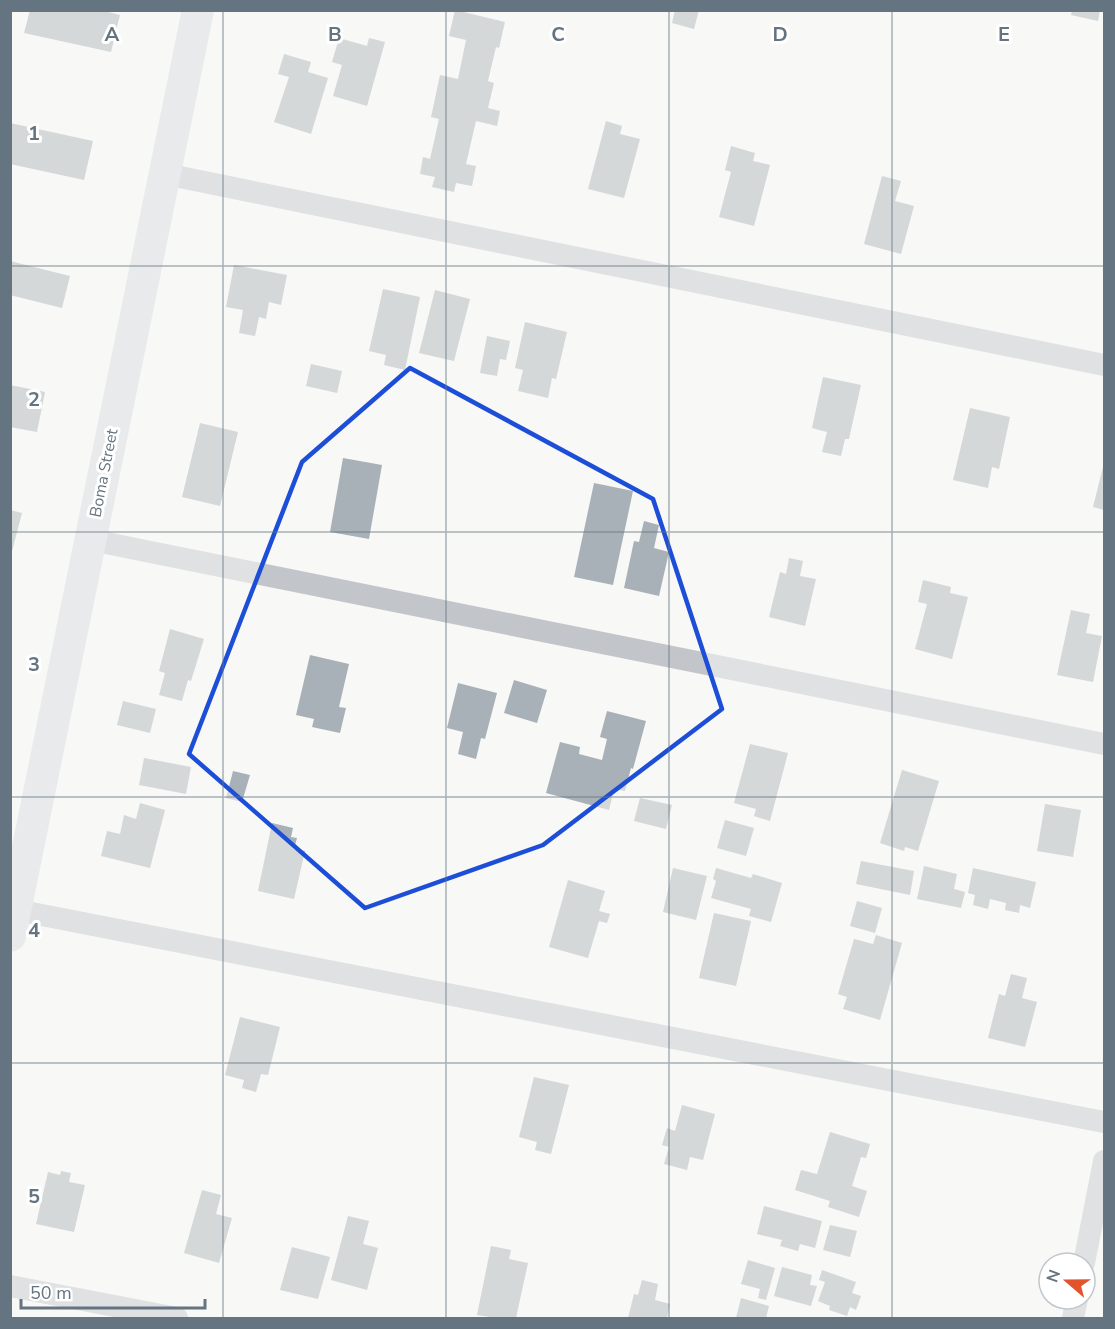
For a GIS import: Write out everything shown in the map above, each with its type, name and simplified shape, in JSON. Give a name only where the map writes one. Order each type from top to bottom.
[{"type":"street","name":"Boma Street","points":[[13,923],[198,10]]},
{"type":"street","points":[[165,174],[1104,365]]},
{"type":"street","points":[[91,540],[1104,744]]},
{"type":"street","points":[[13,923],[1104,1122]]},
{"type":"street","points":[[1086,1251],[1104,1161]]},
{"type":"street","points":[[10,1286],[177,1318]]},
{"type":"highlighted area","points":[[410,368],[653,499],[722,709],[543,845],[365,908],[189,754],[302,462]]},
{"type":"building","points":[[30,10],[100,10],[120,15],[111,52],[24,33]]},
{"type":"building","points":[[455,10],[505,22],[488,81],[494,83],[488,108],[500,111],[497,126],[476,121],[466,164],[476,166],[472,186],[456,183],[454,192],[432,187],[435,177],[420,174],[423,157],[430,159],[439,119],[431,117],[440,75],[458,79],[466,40],[449,36]]},
{"type":"building","points":[[675,10],[699,10],[694,29],[672,23]]},
{"type":"building","points":[[1072,10],[1100,10],[1098,21],[1071,15]]},
{"type":"building","points":[[339,38],[367,46],[369,38],[385,42],[367,106],[333,96],[342,65],[332,62]]},
{"type":"building","points":[[284,54],[311,62],[308,72],[328,78],[311,134],[274,122],[289,77],[278,74]]},
{"type":"building","points":[[606,121],[622,126],[620,134],[640,139],[624,198],[588,189]]},
{"type":"building","points":[[10,123],[93,141],[84,180],[10,164]]},
{"type":"building","points":[[731,146],[755,153],[753,161],[770,165],[754,226],[719,217],[731,172],[725,170]]},
{"type":"building","points":[[882,176],[901,181],[895,201],[914,206],[901,254],[864,244]]},
{"type":"building","points":[[10,261],[70,276],[62,308],[10,295]]},
{"type":"building","points":[[234,265],[287,275],[281,305],[269,302],[266,319],[259,317],[255,336],[239,333],[243,310],[226,307]]},
{"type":"building","points":[[383,289],[420,297],[405,370],[384,365],[386,355],[369,351]]},
{"type":"building","points":[[435,290],[470,299],[454,361],[419,353]]},
{"type":"building","points":[[525,322],[567,332],[556,379],[552,378],[548,398],[518,391],[523,370],[515,368]]},
{"type":"building","points":[[487,336],[510,341],[506,360],[500,359],[497,376],[480,373]]},
{"type":"building","points":[[311,364],[342,371],[337,393],[306,386]]},
{"type":"building","points":[[823,377],[861,385],[849,439],[845,439],[841,456],[822,452],[827,432],[812,428]]},
{"type":"building","points":[[10,385],[45,392],[37,432],[10,427]]},
{"type":"building","points":[[970,408],[1010,417],[999,469],[992,467],[988,488],[953,480]]},
{"type":"building","points":[[200,423],[238,432],[220,506],[182,497]]},
{"type":"building","points":[[343,458],[382,465],[369,539],[330,532]]},
{"type":"building","points":[[1104,463],[1104,510],[1093,507]]},
{"type":"building","points":[[594,483],[633,491],[613,585],[574,577]]},
{"type":"building","points":[[10,510],[22,513],[11,555],[10,555]]},
{"type":"building","points":[[644,521],[659,525],[654,548],[669,552],[659,596],[624,588],[634,541],[639,542]]},
{"type":"building","points":[[789,558],[803,561],[800,576],[816,579],[805,626],[769,617],[780,572],[786,574]]},
{"type":"building","points":[[923,580],[951,587],[950,593],[968,597],[952,659],[915,649],[927,604],[918,602]]},
{"type":"building","points":[[1071,610],[1090,614],[1086,633],[1102,636],[1093,682],[1057,675]]},
{"type":"building","points":[[170,629],[204,639],[182,701],[159,695],[165,673],[159,671]]},
{"type":"building","points":[[310,655],[349,664],[339,707],[346,708],[340,733],[312,727],[314,719],[296,715]]},
{"type":"building","points":[[514,680],[547,690],[537,723],[504,713]]},
{"type":"building","points":[[458,683],[497,693],[485,739],[481,738],[476,759],[458,754],[463,732],[447,728]]},
{"type":"building","points":[[123,701],[156,709],[150,733],[117,725]]},
{"type":"building","points":[[607,711],[646,721],[625,791],[614,789],[609,810],[546,793],[560,742],[580,747],[579,754],[602,760],[607,739],[600,737]]},
{"type":"building","points":[[750,744],[788,753],[770,821],[754,816],[756,809],[734,803]]},
{"type":"building","points":[[144,758],[191,767],[186,794],[139,785]]},
{"type":"building","points":[[902,770],[939,781],[918,851],[905,847],[904,851],[880,843]]},
{"type":"building","points":[[233,771],[250,775],[242,802],[226,798]]},
{"type":"building","points":[[640,798],[672,805],[666,829],[634,821]]},
{"type":"building","points":[[140,803],[165,810],[150,868],[101,856],[107,831],[120,834],[124,815],[136,819]]},
{"type":"building","points":[[1045,804],[1081,810],[1073,857],[1037,851]]},
{"type":"building","points":[[725,820],[754,828],[746,856],[717,848]]},
{"type":"building","points":[[272,823],[293,828],[291,837],[297,838],[294,849],[305,851],[294,899],[258,891]]},
{"type":"building","points":[[861,861],[914,871],[910,895],[856,884]]},
{"type":"building","points":[[924,866],[957,874],[954,889],[965,892],[961,908],[917,899]]},
{"type":"building","points":[[673,868],[707,876],[696,920],[663,912]]},
{"type":"building","points":[[716,868],[751,878],[753,874],[782,883],[771,922],[749,916],[751,909],[711,898],[716,881],[713,879]]},
{"type":"building","points":[[973,868],[1036,882],[1030,908],[1020,905],[1019,913],[1005,910],[1006,903],[990,899],[988,909],[973,905],[975,895],[968,893]]},
{"type":"building","points":[[568,880],[605,891],[599,911],[610,914],[607,923],[599,921],[588,958],[549,947]]},
{"type":"building","points":[[857,901],[882,908],[875,933],[850,926]]},
{"type":"building","points":[[714,913],[751,921],[736,986],[699,978]]},
{"type":"building","points":[[876,935],[902,943],[880,1020],[843,1009],[847,997],[838,994],[854,939],[873,944]]},
{"type":"building","points":[[1011,974],[1027,978],[1022,998],[1037,1002],[1025,1047],[988,1038],[999,994],[1005,996]]},
{"type":"building","points":[[240,1017],[280,1027],[268,1075],[261,1074],[256,1092],[242,1088],[244,1080],[225,1075]]},
{"type":"building","points":[[534,1077],[569,1085],[551,1154],[535,1150],[537,1142],[519,1137]]},
{"type":"building","points":[[682,1105],[715,1114],[703,1160],[690,1157],[687,1170],[664,1164],[669,1147],[662,1145],[667,1128],[675,1131]]},
{"type":"building","points":[[830,1132],[870,1144],[866,1158],[861,1157],[852,1186],[867,1191],[859,1217],[828,1207],[830,1201],[795,1190],[801,1170],[817,1174]]},
{"type":"building","points":[[61,1171],[71,1173],[69,1182],[85,1185],[74,1232],[36,1224],[48,1172],[60,1175]]},
{"type":"building","points":[[202,1190],[221,1195],[216,1214],[232,1218],[219,1263],[184,1253]]},
{"type":"building","points":[[764,1206],[822,1221],[815,1248],[800,1244],[798,1251],[780,1246],[782,1240],[757,1234]]},
{"type":"building","points":[[348,1216],[369,1221],[363,1244],[378,1248],[367,1290],[331,1280]]},
{"type":"building","points":[[830,1225],[857,1231],[850,1257],[823,1250]]},
{"type":"building","points":[[491,1246],[511,1250],[509,1259],[528,1263],[516,1318],[477,1315]]},
{"type":"building","points":[[292,1247],[330,1257],[318,1299],[280,1290]]},
{"type":"building","points":[[748,1260],[775,1268],[766,1300],[758,1298],[760,1289],[741,1284]]},
{"type":"building","points":[[782,1267],[812,1275],[810,1285],[817,1286],[811,1306],[774,1296]]},
{"type":"building","points":[[822,1270],[856,1282],[852,1293],[861,1296],[856,1310],[850,1307],[847,1316],[829,1310],[830,1306],[818,1301],[825,1282],[819,1280]]},
{"type":"building","points":[[642,1280],[658,1284],[655,1300],[670,1304],[667,1318],[628,1318],[634,1294],[638,1295]]},
{"type":"building","points":[[741,1298],[769,1306],[766,1318],[736,1318]]}]
